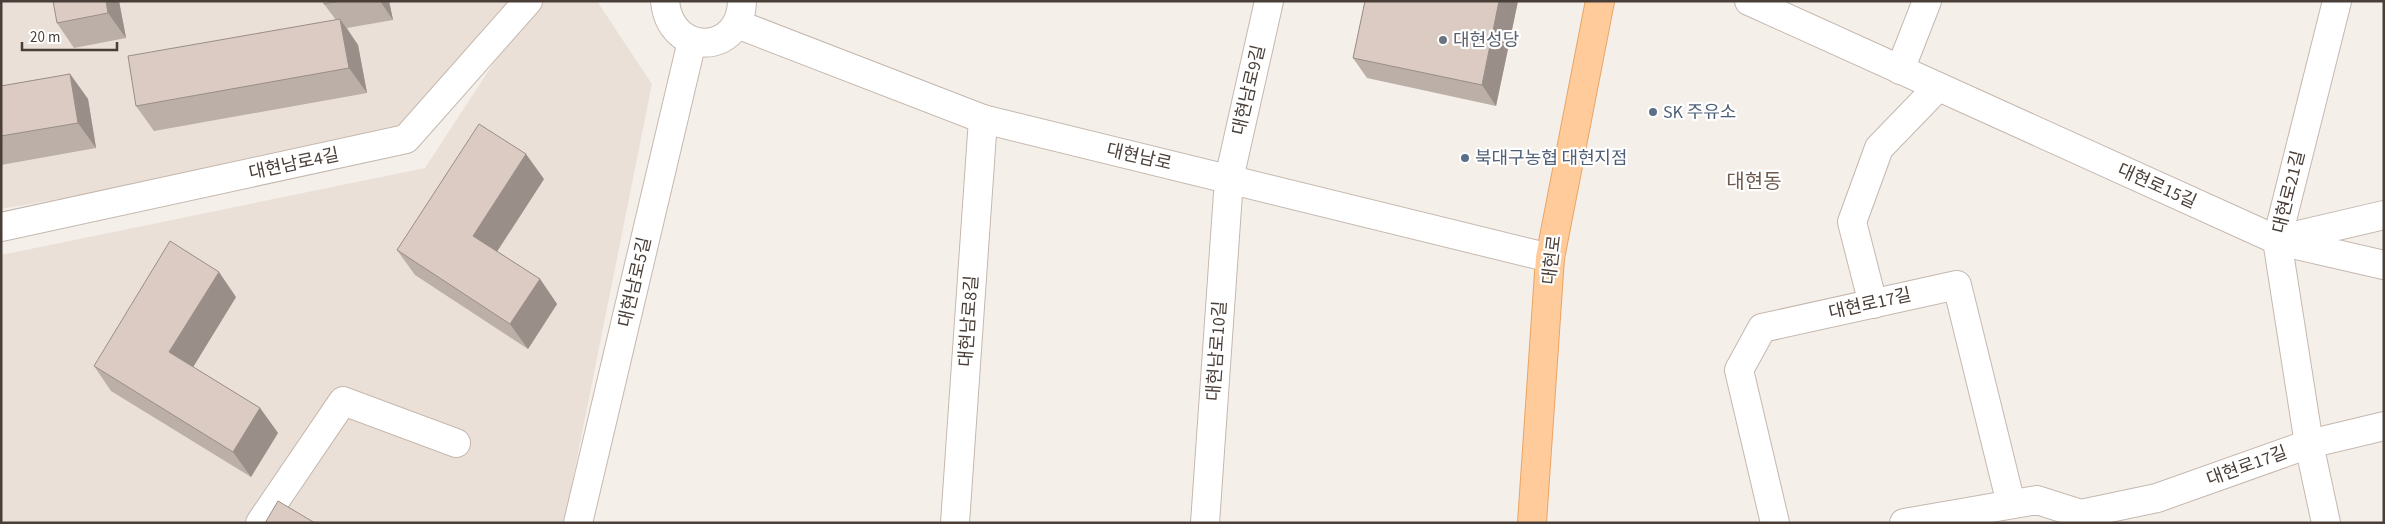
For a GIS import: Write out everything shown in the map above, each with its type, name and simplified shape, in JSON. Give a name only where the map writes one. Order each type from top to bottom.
[{"type":"main road","name":"대현로","points":[[1532,523],[1550,258],[1600,1]]},
{"type":"street","name":"대현남로4길","points":[[1,227],[406,139],[528,1]]},
{"type":"street","points":[[665,1],[666,14],[672,26],[681,35],[692,41],[705,43],[718,41],[729,34],[740,13]]},
{"type":"street","name":"대현남로9길","points":[[1229,178],[1269,1]]},
{"type":"street","name":"대현로15길","points":[[1749,1],[2276,240],[2384,265]]},
{"type":"street","points":[[1900,70],[1927,1]]},
{"type":"street","name":"대현로21길","points":[[2326,523],[2309,444],[2276,240],[2337,1]]},
{"type":"street","name":"대현남로","points":[[740,13],[983,120],[1229,178],[1550,258]]},
{"type":"street","name":"대현남로5길","points":[[578,523],[692,41]]},
{"type":"street","points":[[1873,304],[1852,222],[1880,148],[1938,87]]},
{"type":"street","name":"대현남로8길","points":[[954,523],[983,120]]},
{"type":"street","name":"대현남로10길","points":[[1205,523],[1229,178]]},
{"type":"street","points":[[2276,240],[2384,215]]},
{"type":"street","name":"대현로17길","points":[[1775,523],[1739,370],[1762,328],[1957,285],[2011,504]]},
{"type":"street","points":[[260,523],[343,401],[456,443]]},
{"type":"street","points":[[2309,444],[2384,426]]},
{"type":"street","name":"대현로17길","points":[[1904,523],[2037,500],[2081,514],[2157,498],[2309,444]]},
{"type":"shaded area","points":[[1,1],[524,1],[406,139],[1,209]]},
{"type":"shaded area","points":[[534,1],[597,1],[652,84],[564,523],[1,523],[1,255],[425,168]]},
{"type":"building","points":[[53,1],[106,1],[108,13],[57,23]]},
{"type":"building","points":[[324,1],[339,1],[324,4]]},
{"type":"building","name":"대현성당","points":[[1365,1],[1499,1],[1482,85],[1353,58]]},
{"type":"building","points":[[340,19],[349,68],[136,106],[128,56]]},
{"type":"building","points":[[70,74],[78,123],[1,136],[1,86]]},
{"type":"building","points":[[479,124],[526,154],[473,236],[540,279],[510,324],[397,250]]},
{"type":"building","points":[[170,241],[219,272],[169,352],[260,408],[233,452],[94,366]]},
{"type":"building","points":[[278,501],[315,523],[265,523]]},
{"type":"place","name":"대현성당","points":[[1443,40]]},
{"type":"place","name":"SK 주유소","points":[[1653,112]]},
{"type":"place","name":"북대구농협 대현지점","points":[[1465,158]]},
{"type":"district","name":"대현동","points":[[1754,182]]}]
